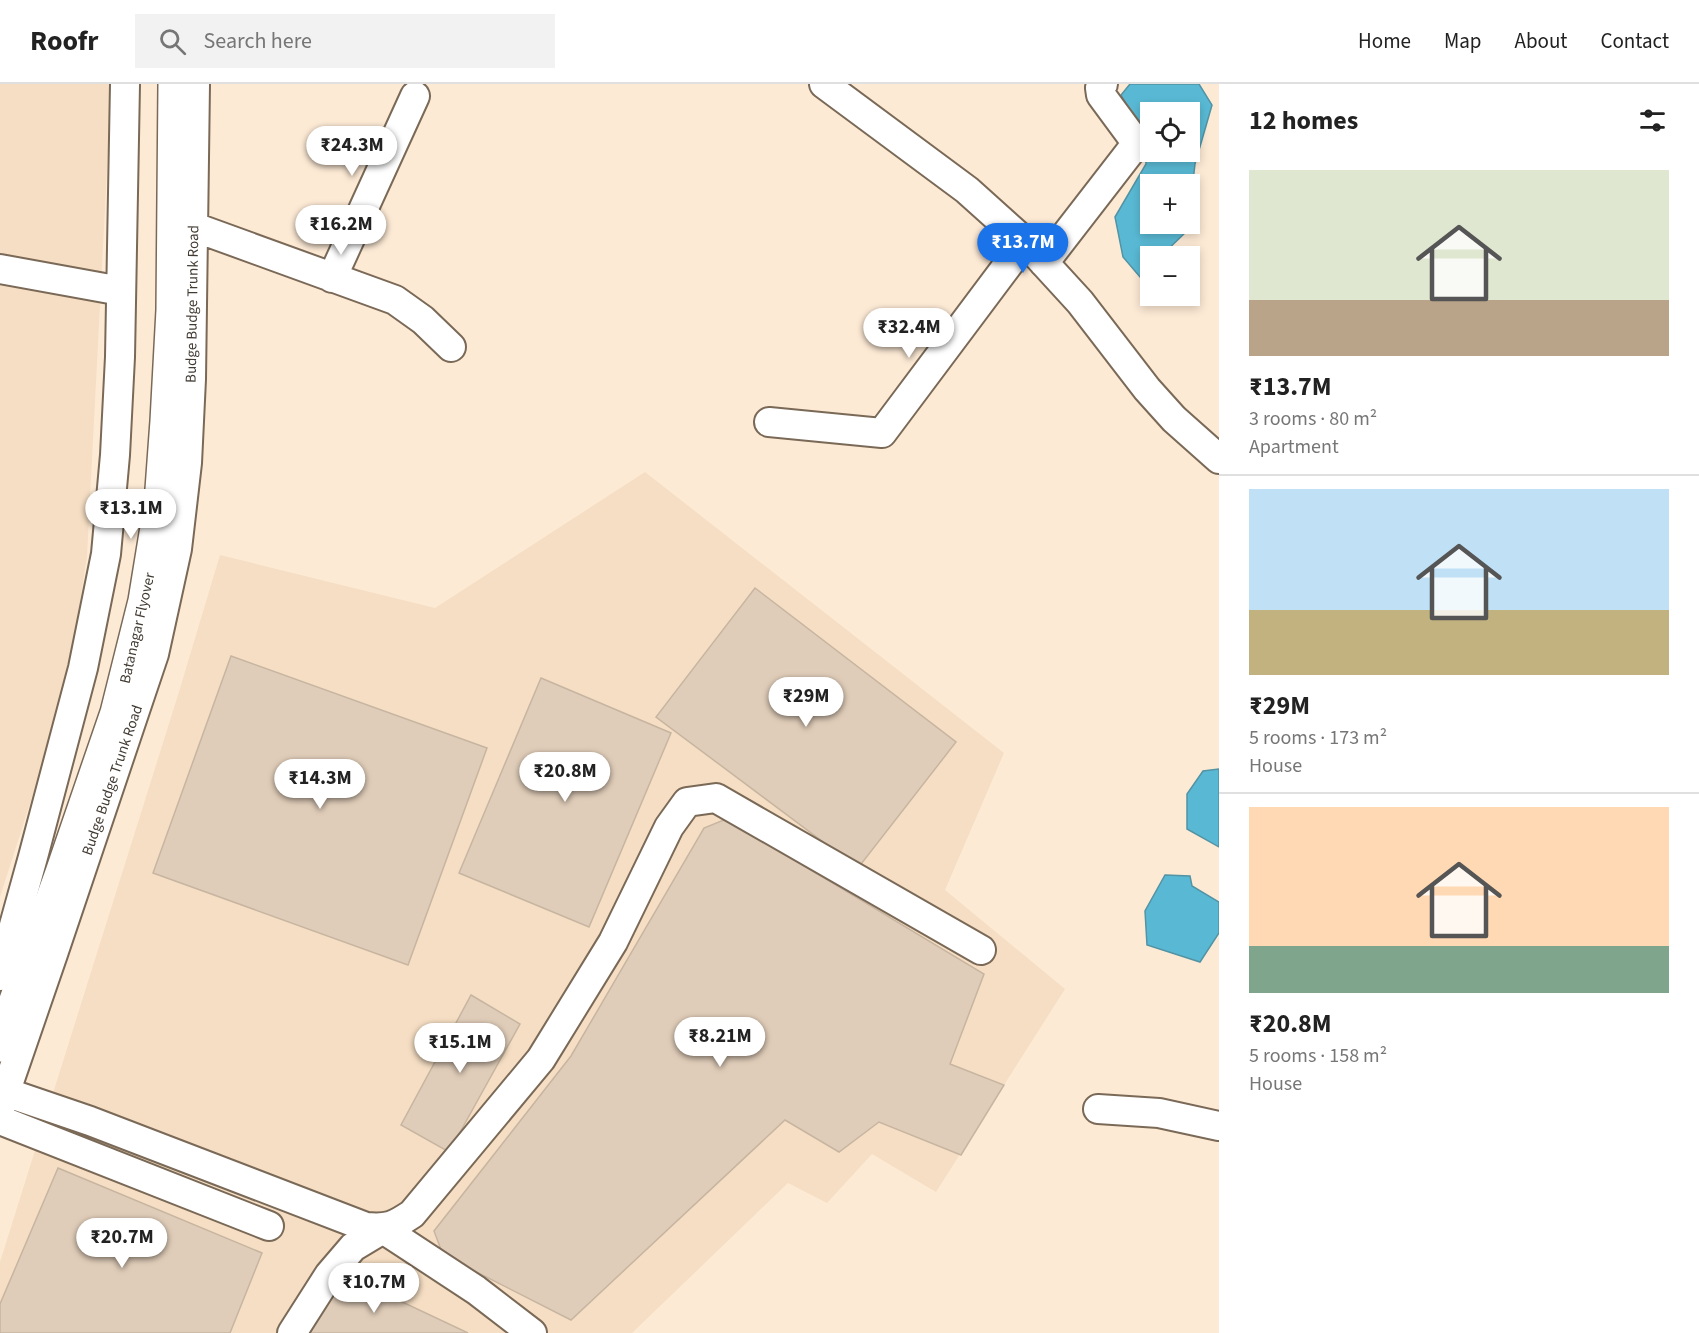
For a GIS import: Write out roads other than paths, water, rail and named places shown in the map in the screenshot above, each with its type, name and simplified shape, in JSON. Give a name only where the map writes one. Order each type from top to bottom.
[{"type":"main road","name":"Batanagar Flyover","points":[[0,1045],[117,713],[145,601],[161,503],[168,421],[173,310],[175,84]]},
{"type":"street","points":[[0,976],[83,668],[106,554],[115,455],[120,357],[125,84]]},
{"type":"street","name":"Budge Budge Trunk Road","points":[[2,1100],[154,654],[175,561],[187,463],[191,379],[195,84]]},
{"type":"street","points":[[824,84],[966,190],[1024,242],[1080,302],[1147,389],[1174,419],[1219,459]]},
{"type":"street","points":[[1044,263],[1132,148],[1134,142],[1101,95],[1100,88],[1103,84]]},
{"type":"street","points":[[332,278],[415,96]]},
{"type":"street","points":[[193,235],[395,300],[423,320],[451,346]]},
{"type":"street","points":[[193,235],[223,252],[372,305]]},
{"type":"street","points":[[769,422],[882,433],[1024,242]]},
{"type":"street","points":[[0,269],[121,291]]},
{"type":"street","points":[[292,1333],[329,1275],[353,1247],[412,1214],[541,1059],[613,942],[669,827],[687,802],[716,798],[981,950]]},
{"type":"street","points":[[2,1100],[100,1125],[366,1227],[383,1229],[476,1290],[532,1333]]},
{"type":"street","points":[[1098,1109],[1159,1113],[1219,1126]]},
{"type":"street","points":[[0,1120],[269,1226]]},
{"type":"water","points":[[1130,84],[1199,84],[1212,105],[1200,147],[1200,102],[1140,102],[1140,128],[1121,95]]},
{"type":"water","points":[[1146,162],[1196,162],[1194,174],[1140,174]]},
{"type":"water","points":[[1140,174],[1140,234],[1184,234],[1171,246],[1140,246],[1140,277],[1123,257],[1115,217]]},
{"type":"water","points":[[1219,769],[1219,847],[1187,829],[1187,794],[1203,771]]},
{"type":"water","points":[[1165,875],[1190,876],[1192,886],[1219,902],[1219,933],[1200,962],[1147,945],[1145,911]]}]
